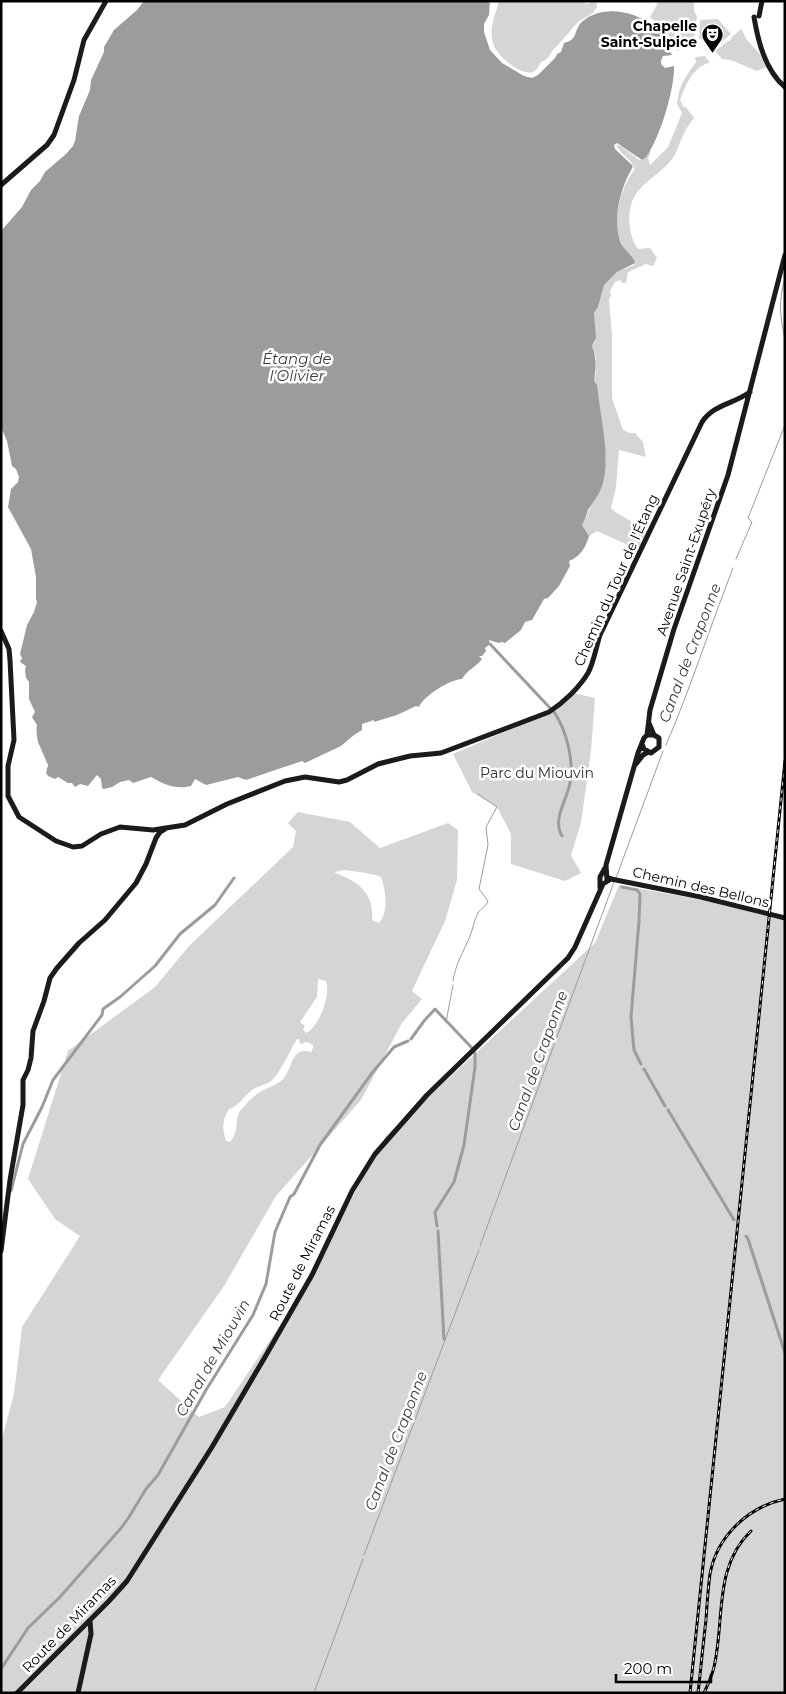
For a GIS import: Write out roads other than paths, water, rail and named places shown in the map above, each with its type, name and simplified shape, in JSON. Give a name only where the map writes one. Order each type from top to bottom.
[{"type":"main road","points":[[1,185],[47,145],[54,135],[74,80],[84,40],[106,1]]},
{"type":"main road","points":[[762,1],[758,14],[757,28],[766,61],[775,77],[785,87]]},
{"type":"main road","name":"Avenue Saint-Exupéry","points":[[647,735],[650,710],[679,614],[728,474],[744,399],[785,255]]},
{"type":"main road","name":"Chemin du Tour de l'Étang","points":[[1,631],[9,649],[14,740],[8,766],[8,796],[19,817],[56,841],[73,847],[82,846],[101,834],[120,827],[153,830],[185,825],[226,804],[285,781],[305,777],[339,782],[347,780],[378,764],[395,759],[446,751],[549,712],[558,706],[589,671],[600,636],[702,422],[712,410],[744,399]]},
{"type":"main road","points":[[634,766],[640,757],[648,752],[655,752],[659,748],[660,741],[654,735],[649,723]]},
{"type":"main road","points":[[605,879],[606,865],[634,766],[644,738],[647,735],[654,735]]},
{"type":"main road","points":[[642,744],[648,752]]},
{"type":"main road","points":[[1,1251],[10,1174],[23,1104],[23,1080],[31,1058],[32,1031],[44,1001],[50,978],[79,943],[105,920],[136,883],[156,838],[160,832],[166,829]]},
{"type":"main road","name":"Route de Miramas","points":[[17,1693],[124,1585],[212,1447],[295,1306],[319,1262],[339,1215],[375,1154],[426,1095],[568,958],[580,936],[605,879]]},
{"type":"main road","name":"Chemin des Bellons","points":[[605,879],[693,895],[785,918]]},
{"type":"main road","points":[[78,1693],[91,1634],[90,1621]]},
{"type":"water","name":"Étang de l'Olivier","points":[[144,1],[490,1],[489,15],[484,24],[484,32],[490,50],[502,63],[524,76],[532,78],[538,75],[561,52],[564,43],[569,42],[574,37],[583,21],[600,13],[620,12],[639,17],[655,28],[667,44],[672,55],[663,56],[661,64],[665,68],[674,66],[674,76],[661,128],[645,158],[642,160],[617,143],[614,145],[615,149],[633,166],[621,195],[617,225],[621,244],[635,263],[617,272],[604,285],[598,307],[594,313],[596,338],[592,346],[596,364],[594,381],[597,385],[604,440],[605,475],[601,489],[588,510],[582,525],[589,536],[586,544],[579,554],[569,561],[570,566],[559,586],[548,598],[544,599],[532,620],[525,622],[521,630],[505,643],[489,640],[490,644],[485,648],[486,651],[482,656],[479,656],[482,659],[462,679],[438,689],[426,698],[419,707],[416,706],[397,715],[362,724],[362,730],[341,746],[305,763],[302,761],[246,780],[238,777],[206,785],[195,779],[191,786],[175,787],[151,777],[133,783],[129,780],[120,782],[104,789],[102,788],[101,779],[97,775],[88,786],[80,784],[75,787],[72,783],[68,783],[58,777],[55,779],[46,773],[48,765],[38,742],[37,725],[32,717],[35,712],[29,699],[29,682],[26,678],[26,666],[20,662],[27,625],[37,602],[36,577],[31,549],[8,507],[11,489],[18,482],[19,477],[16,469],[12,466],[7,441],[1,427],[1,231],[22,207],[31,190],[40,181],[45,172],[73,146],[79,116],[90,90],[91,80],[104,52],[104,47],[114,30],[137,10]]},
{"type":"waterway","name":"Canal de Craponne","points":[[785,278],[780,309],[785,340]]},
{"type":"waterway","name":"Canal de Craponne","points":[[736,559],[752,522],[748,518],[785,425]]},
{"type":"waterway","name":"Canal de Craponne","points":[[666,745],[733,568]]},
{"type":"waterway","points":[[490,644],[550,708]]},
{"type":"waterway","points":[[554,712],[566,737],[571,765],[570,783],[559,816],[559,830],[562,836]]},
{"type":"waterway","name":"Canal de Craponne","points":[[616,878],[663,751]]},
{"type":"waterway","points":[[453,981],[479,911],[488,901],[479,889],[488,845],[486,827],[497,807],[478,794]]},
{"type":"waterway","points":[[11,1191],[23,1144],[53,1080],[102,1015],[103,1009],[120,997],[155,966],[180,934],[215,905],[234,878]]},
{"type":"waterway","name":"Canal de Craponne","points":[[480,1246],[614,882]]},
{"type":"waterway","points":[[622,887],[637,890],[640,894],[631,1017],[634,1050],[641,1064]]},
{"type":"waterway","points":[[446,1022],[453,985]]},
{"type":"waterway","name":"Canal de Miouvin","points":[[411,1039],[435,1009],[472,1048]]},
{"type":"waterway","name":"Canal de Miouvin","points":[[1,1669],[28,1628],[59,1598],[122,1527],[146,1489],[158,1475],[206,1390],[253,1315],[266,1284],[275,1232],[290,1197],[294,1194],[320,1145],[372,1073],[394,1047],[408,1041]]},
{"type":"waterway","points":[[437,1226],[435,1212],[454,1182],[464,1145],[475,1067],[475,1053]]},
{"type":"waterway","points":[[644,1069],[665,1106]]},
{"type":"waterway","points":[[668,1110],[734,1220]]},
{"type":"waterway","points":[[438,1231],[444,1339]]},
{"type":"waterway","points":[[746,1236],[785,1353]]},
{"type":"waterway","name":"Canal de Craponne","points":[[364,1555],[479,1250]]},
{"type":"waterway","name":"Canal de Craponne","points":[[314,1693],[363,1559]]},
{"type":"railway","points":[[690,1693],[785,761]]},
{"type":"railway","points":[[698,1693],[709,1580],[719,1547],[736,1525],[747,1516],[771,1503],[785,1499]]},
{"type":"railway","points":[[704,1693],[714,1667],[725,1578],[739,1545],[751,1531]]},
{"type":"place","name":"Chapelle Saint-Sulpice","points":[[713,53]]},
{"type":"park label","name":"Parc du Miouvin","points":[[537,773]]}]
